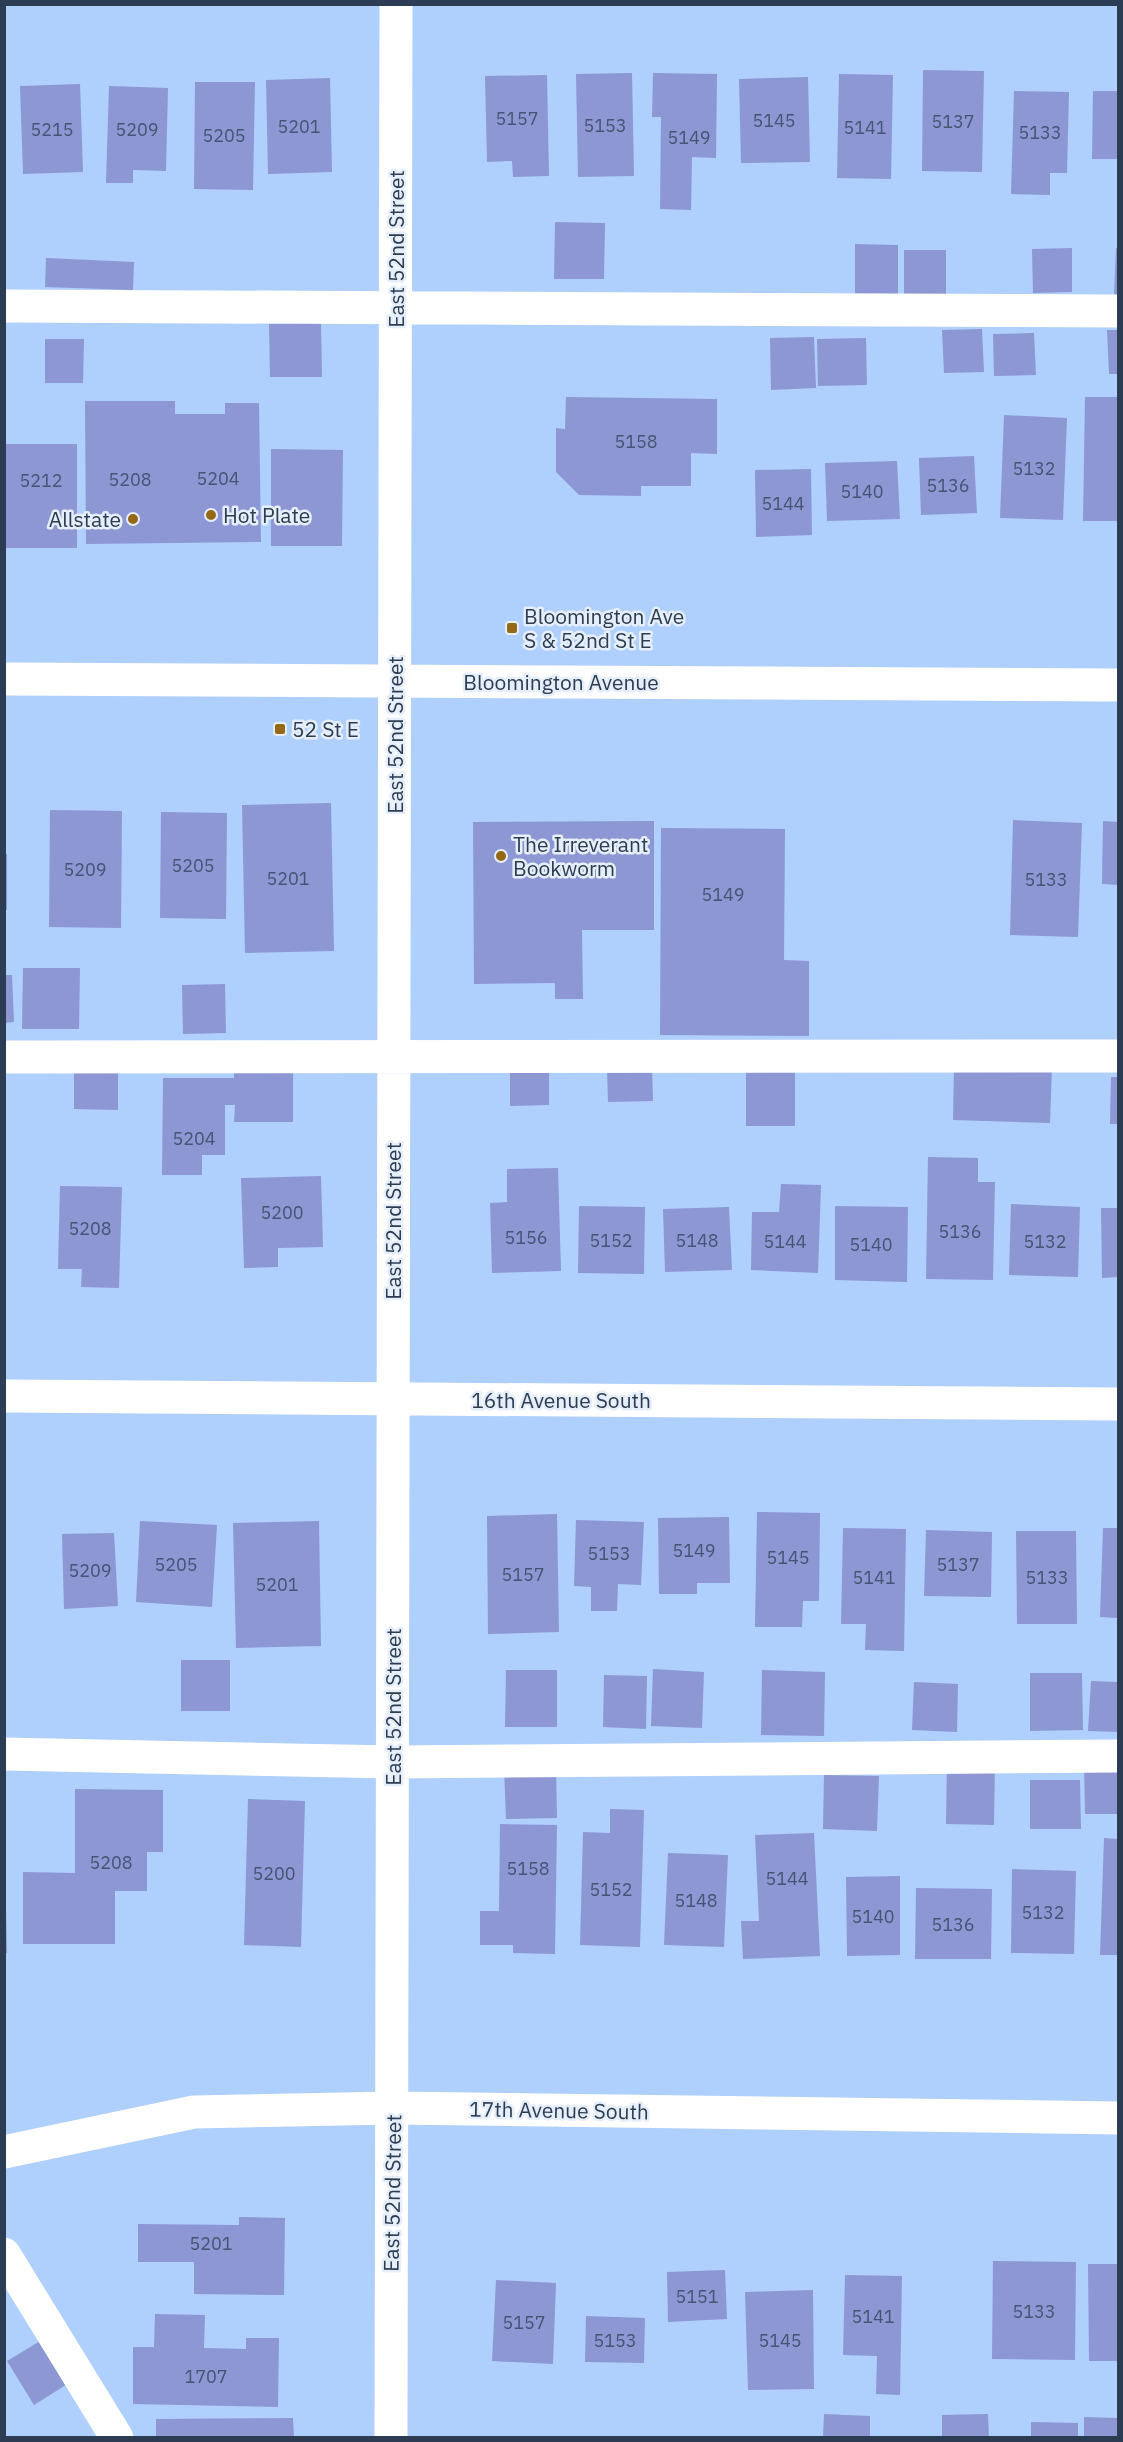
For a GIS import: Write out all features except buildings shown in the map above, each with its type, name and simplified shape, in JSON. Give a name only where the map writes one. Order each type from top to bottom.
[{"type":"street","name":"East 52nd Street","points":[[390,2438],[393,2108],[396,4]]},
{"type":"street","points":[[4,306],[1119,311]]},
{"type":"street","name":"Bloomington Avenue","points":[[4,679],[1119,685]]},
{"type":"street","points":[[4,1057],[393,1059],[1119,1056]]},
{"type":"street","name":"16th Avenue South","points":[[4,1396],[1119,1404]]},
{"type":"street","points":[[4,1754],[393,1762],[1119,1756]]},
{"type":"street","name":"17th Avenue South","points":[[4,2152],[194,2112],[393,2108],[1119,2118]]},
{"type":"street","points":[[4,2254],[117,2438]]},
{"type":"place","name":"Hot Plate","points":[[211,515]]},
{"type":"place","name":"Allstate","points":[[133,519]]},
{"type":"place","name":"Bloomington Ave S & 52nd St E","points":[[512,628]]},
{"type":"place","name":"52 St E","points":[[280,729]]},
{"type":"place","name":"The Irreverant Bookworm","points":[[501,856]]}]
